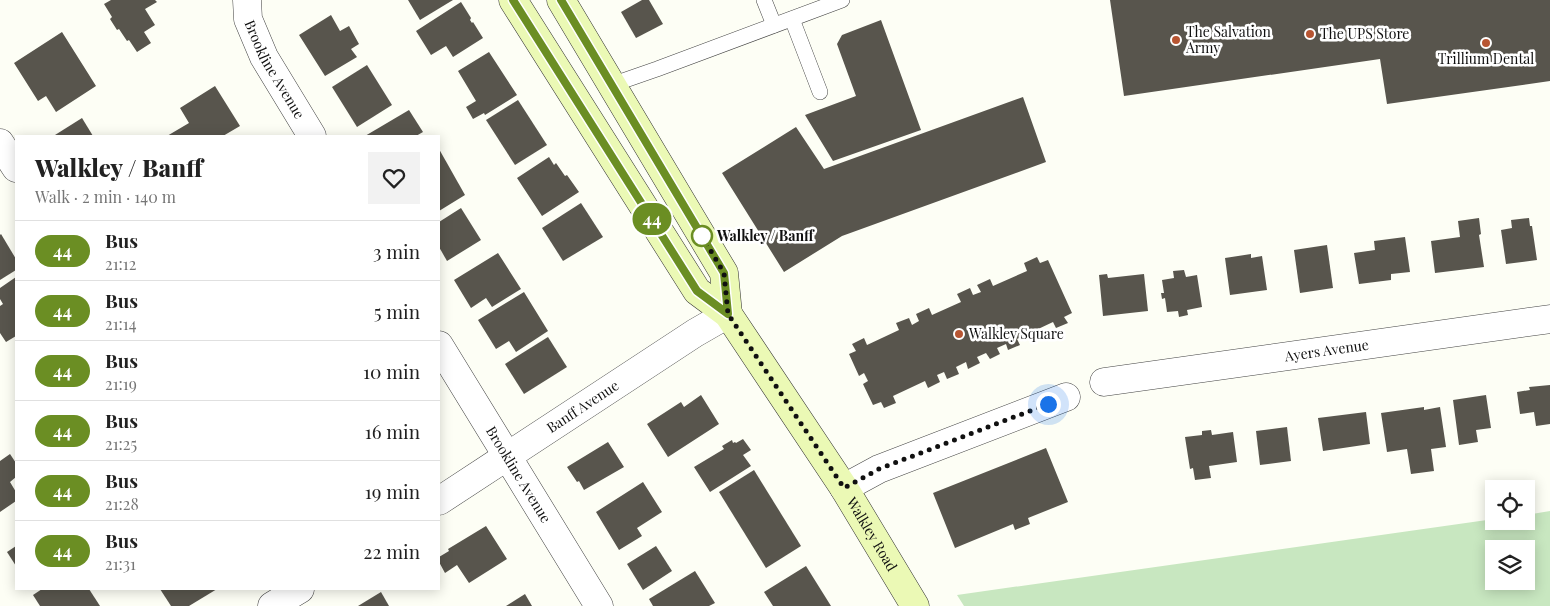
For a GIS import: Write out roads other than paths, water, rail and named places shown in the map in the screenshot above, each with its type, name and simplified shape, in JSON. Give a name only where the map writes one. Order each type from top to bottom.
[{"type":"main road","name":"Walkley Road","points":[[513,0],[697,291],[728,314],[844,488],[915,606]]},
{"type":"main road","name":"Walkley Road","points":[[561,0],[724,273],[728,314]]},
{"type":"street","name":"Brookline Avenue","points":[[247,0],[248,18],[264,57],[311,135]]},
{"type":"street","points":[[0,143],[15,166]]},
{"type":"street","name":"Banff Avenue","points":[[440,500],[695,333],[728,314]]},
{"type":"street","name":"Ayers Avenue","points":[[1104,382],[1550,319]]},
{"type":"street","name":"Brookline Avenue","points":[[440,347],[599,606]]},
{"type":"street","points":[[844,488],[879,469],[1066,397]]},
{"type":"lane","points":[[764,0],[774,25]]},
{"type":"lane","points":[[611,84],[650,72],[842,0]]},
{"type":"lane","points":[[792,18],[820,92]]},
{"type":"place","name":"The UPS Store","points":[[1310,34]]},
{"type":"place","name":"The Salvation Army","points":[[1176,40]]},
{"type":"place","name":"Trillium Dental","points":[[1486,43]]},
{"type":"place","name":"Walkley / Banff","points":[[702,236]]},
{"type":"place","name":"Walkley Square","points":[[959,334]]}]
